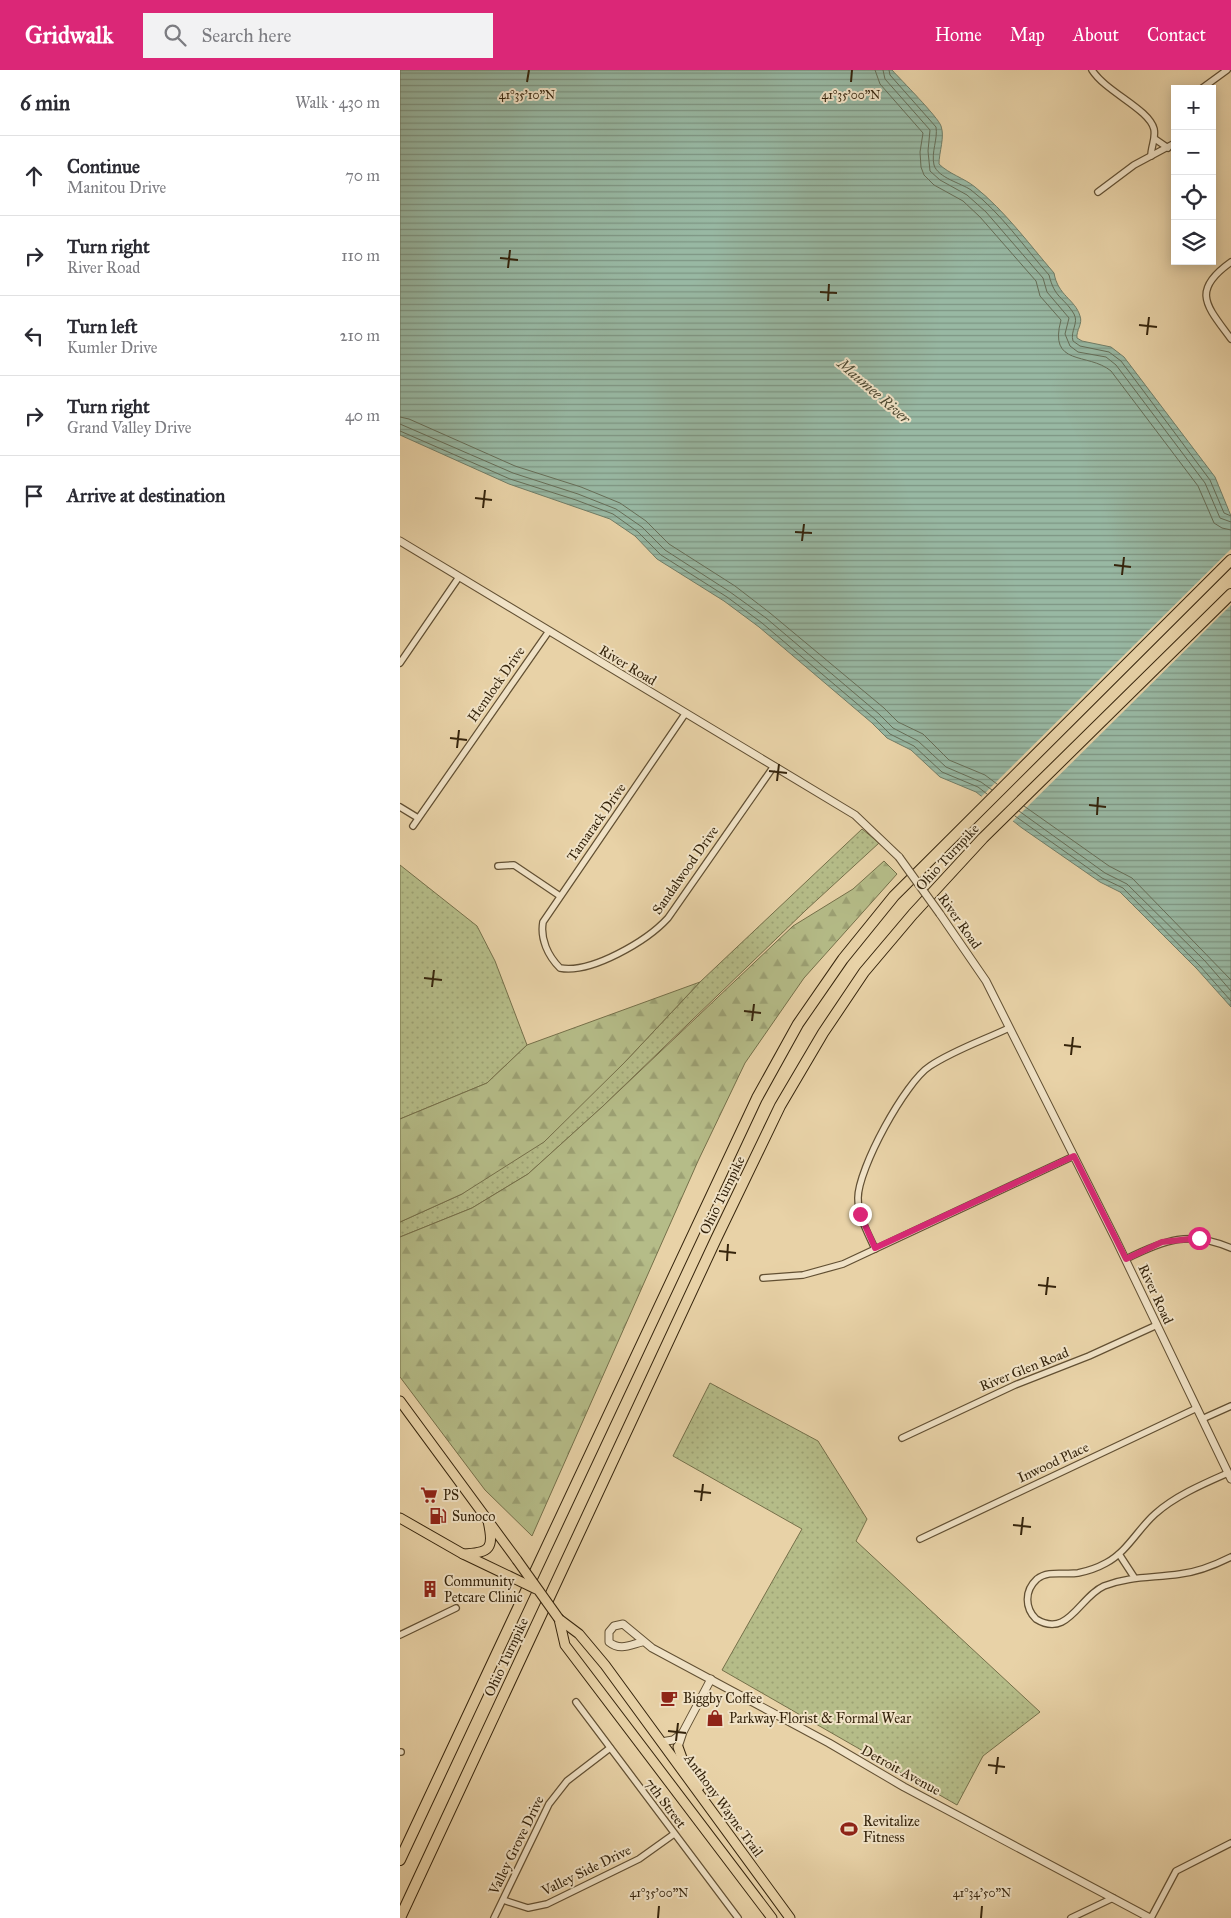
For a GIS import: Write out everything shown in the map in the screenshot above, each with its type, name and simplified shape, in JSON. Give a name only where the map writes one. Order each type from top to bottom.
[{"type":"highway","name":"Ohio Turnpike","points":[[400,1860],[757,1098],[798,1024],[843,959],[894,896],[1231,560]]},
{"type":"highway","name":"Ohio Turnpike","points":[[400,1918],[712,1248],[780,1106],[823,1033],[864,972],[913,914],[983,838],[1231,594]]},
{"type":"main road","name":"Anthony Wayne Trail","points":[[400,1401],[487,1518],[536,1589],[559,1619],[579,1634],[790,1918]]},
{"type":"main road","points":[[400,1518],[463,1554],[536,1589]]},
{"type":"main road","points":[[463,1554],[481,1554],[488,1549],[492,1539],[487,1518]]},
{"type":"main road","name":"Anthony Wayne Trail","points":[[559,1619],[565,1645],[772,1918]]},
{"type":"main road","points":[[678,1747],[682,1758],[764,1882]]},
{"type":"street","points":[[1092,70],[1106,87],[1148,117],[1153,126],[1155,139],[1151,156]]},
{"type":"street","points":[[1206,85],[1227,70]]},
{"type":"street","points":[[1155,139],[1168,148]]},
{"type":"street","points":[[1098,192],[1134,165],[1171,146]]},
{"type":"street","points":[[1231,262],[1211,278],[1206,299],[1211,311],[1231,339]]},
{"type":"street","name":"River Road","points":[[400,541],[855,815],[899,856],[986,982],[1126,1259],[1230,1476]]},
{"type":"street","points":[[400,663],[460,577]]},
{"type":"street","name":"Hemlock Drive","points":[[413,826],[549,631]]},
{"type":"street","name":"Tamarack Drive","points":[[547,948],[541,930],[543,922],[685,714]]},
{"type":"street","name":"Sandalwood Drive","points":[[547,948],[552,960],[560,968],[580,969],[638,942],[656,931],[668,918],[774,766]]},
{"type":"street","points":[[400,806],[418,818]]},
{"type":"street","points":[[498,866],[514,865],[560,896]]},
{"type":"street","points":[[875,1248],[860,1214],[858,1198],[860,1184],[881,1136],[904,1094],[913,1081],[930,1066],[1009,1028]]},
{"type":"street","points":[[763,1278],[803,1275],[843,1264],[1074,1156]]},
{"type":"street","points":[[1126,1259],[1162,1242],[1179,1239],[1212,1241],[1231,1248]]},
{"type":"street","name":"River Glen Road","points":[[902,1438],[1015,1385],[1089,1356],[1157,1325]]},
{"type":"street","points":[[1202,1419],[1231,1406]]},
{"type":"street","name":"Inwood Place","points":[[920,1539],[1197,1408]]},
{"type":"street","points":[[1230,1476],[1168,1504],[1156,1514],[1119,1554],[1089,1570],[1067,1574],[1054,1573],[1040,1577],[1028,1592],[1029,1611],[1042,1623],[1055,1625],[1062,1623],[1073,1615],[1082,1602],[1095,1591],[1134,1577],[1181,1574],[1198,1570],[1231,1557]]},
{"type":"street","points":[[1119,1554],[1134,1577]]},
{"type":"street","points":[[400,1635],[456,1608]]},
{"type":"street","name":"Detroit Avenue","points":[[642,1642],[621,1648],[615,1647],[609,1642],[609,1632],[614,1626],[623,1624],[642,1642],[829,1743],[904,1787],[1150,1918]]},
{"type":"street","points":[[678,1747],[683,1732],[711,1679]]},
{"type":"street","name":"7th Street","points":[[576,1702],[738,1918]]},
{"type":"street","points":[[661,1742],[673,1740],[683,1732]]},
{"type":"street","name":"Valley Grove Drive","points":[[494,1918],[548,1804],[567,1781],[610,1748]]},
{"type":"street","name":"Valley Side Drive","points":[[504,1900],[528,1908],[540,1906],[639,1859],[674,1834]]},
{"type":"street","points":[[1150,1918],[1176,1871],[1231,1843]]},
{"type":"street","points":[[1070,1918],[1113,1898]]},
{"type":"green space","points":[[862,829],[879,843],[806,910],[602,1107],[528,1174],[472,1208],[400,1237],[400,1222],[462,1194],[624,1063],[700,982]]},
{"type":"green space","points":[[884,861],[897,874],[804,978],[745,1063],[698,1161],[532,1536],[485,1490],[400,1377],[400,1237],[472,1208],[528,1174],[602,1107],[793,926],[853,889]]},
{"type":"green space","points":[[400,865],[477,926],[495,961],[527,1045],[487,1083],[400,1119]]},
{"type":"green space","points":[[700,982],[624,1063],[544,1142],[462,1194],[400,1222],[400,1119],[487,1083],[527,1045]]},
{"type":"green space","points":[[710,1383],[818,1441],[867,1519],[856,1541],[1040,1712],[983,1756],[957,1805],[722,1670],[802,1529],[673,1456]]},
{"type":"water","name":"Maumee River","points":[[400,70],[892,70],[927,107],[938,121],[942,130],[939,164],[986,196],[1054,273],[1059,287],[1078,310],[1081,322],[1077,338],[1082,341],[1111,347],[1124,357],[1215,477],[1231,516],[1231,1007],[1197,969],[1120,892],[1100,882],[1022,828],[976,792],[940,777],[911,750],[887,738],[872,723],[759,627],[724,601],[657,559],[635,536],[610,519],[509,484],[400,435]]},
{"type":"pier","points":[[1231,549],[1231,605],[1011,823],[980,798]]},
{"type":"place","name":"PS","points":[[429,1495]]},
{"type":"place","name":"Sunoco","points":[[438,1516]]},
{"type":"place","name":"Community Petcare Clinic","points":[[430,1589]]},
{"type":"place","name":"Biggby Coffee","points":[[669,1698]]},
{"type":"place","name":"Parkway Florist & Formal Wear","points":[[715,1718]]},
{"type":"place","name":"Revitalize Fitness","points":[[849,1829]]},
{"type":"route","points":[[860,1214],[875,1248],[1074,1156],[1126,1259],[1162,1242],[1185,1238],[1199,1238]]}]
